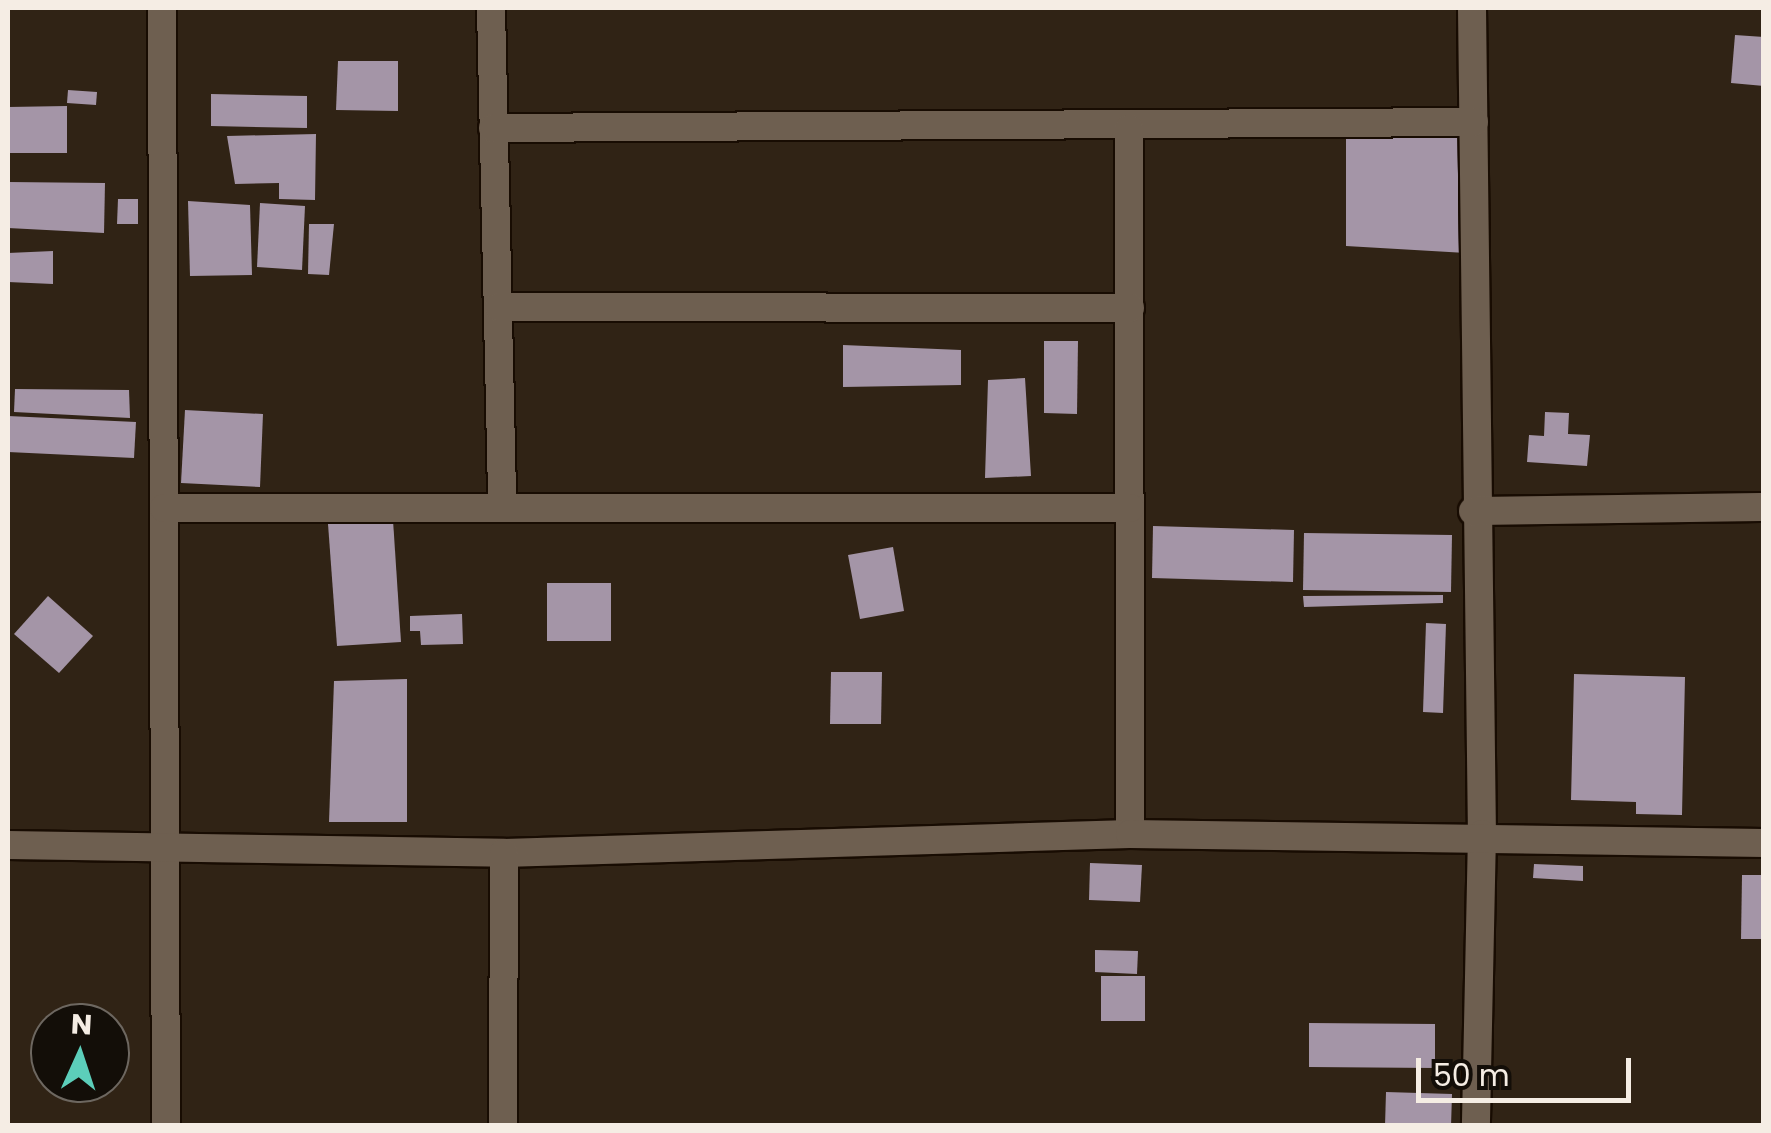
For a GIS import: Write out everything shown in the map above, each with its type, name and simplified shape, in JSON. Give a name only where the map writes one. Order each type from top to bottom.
[{"type":"street","points":[[162,8],[166,1126]]},
{"type":"street","points":[[491,8],[502,508]]},
{"type":"street","points":[[1472,8],[1473,511],[1482,834],[1476,1126]]},
{"type":"street","points":[[494,128],[1129,129],[1474,122]]},
{"type":"street","points":[[1129,129],[1130,834]]},
{"type":"street","points":[[499,307],[1130,308]]},
{"type":"street","points":[[1473,511],[1764,507]]},
{"type":"street","points":[[164,508],[1130,508]]},
{"type":"street","points":[[8,845],[504,852],[1130,834],[1482,834],[1764,843]]},
{"type":"street","points":[[502,1126],[504,852]]},
{"type":"building","points":[[1735,35],[1764,37],[1764,86],[1731,83]]},
{"type":"building","points":[[338,61],[398,61],[398,111],[336,110]]},
{"type":"building","points":[[68,90],[97,92],[96,105],[67,103]]},
{"type":"building","points":[[211,94],[307,96],[307,128],[211,126]]},
{"type":"building","points":[[67,106],[67,153],[8,153],[8,107]]},
{"type":"building","points":[[316,134],[315,200],[279,199],[279,183],[235,184],[227,136]]},
{"type":"building","points":[[1346,136],[1466,136],[1466,253],[1346,246]]},
{"type":"building","points":[[8,182],[105,183],[104,233],[8,228]]},
{"type":"building","points":[[118,199],[138,199],[138,224],[117,224]]},
{"type":"building","points":[[188,201],[250,205],[252,275],[190,276]]},
{"type":"building","points":[[260,203],[305,206],[302,270],[257,267]]},
{"type":"building","points":[[309,224],[334,224],[329,275],[308,274]]},
{"type":"building","points":[[53,251],[53,284],[8,282],[8,253]]},
{"type":"building","points":[[1044,341],[1078,341],[1077,414],[1044,413]]},
{"type":"building","points":[[843,345],[961,350],[961,385],[843,387]]},
{"type":"building","points":[[1025,378],[1031,476],[985,478],[988,380]]},
{"type":"building","points":[[15,389],[129,390],[130,418],[14,412]]},
{"type":"building","points":[[185,410],[263,414],[260,487],[181,483]]},
{"type":"building","points":[[1545,412],[1569,413],[1568,434],[1590,435],[1587,466],[1527,462],[1529,435],[1544,436]]},
{"type":"building","points":[[8,416],[136,422],[134,458],[8,452]]},
{"type":"building","points":[[393,520],[401,642],[337,646],[328,524]]},
{"type":"building","points":[[1153,526],[1294,530],[1293,582],[1152,578]]},
{"type":"building","points":[[1304,533],[1452,535],[1451,592],[1303,590]]},
{"type":"building","points":[[893,547],[904,611],[860,619],[848,555]]},
{"type":"building","points":[[547,583],[611,583],[611,641],[547,641]]},
{"type":"building","points":[[1443,595],[1443,603],[1304,607],[1303,596]]},
{"type":"building","points":[[48,596],[93,636],[59,673],[14,634]]},
{"type":"building","points":[[462,614],[463,644],[421,645],[420,631],[410,631],[410,616]]},
{"type":"building","points":[[1426,623],[1446,624],[1443,713],[1423,712]]},
{"type":"building","points":[[831,672],[882,672],[881,724],[830,724]]},
{"type":"building","points":[[1574,674],[1685,677],[1682,815],[1636,814],[1636,802],[1571,800]]},
{"type":"building","points":[[407,679],[407,822],[329,822],[334,681]]},
{"type":"building","points":[[1090,863],[1142,865],[1140,902],[1089,900]]},
{"type":"building","points":[[1534,864],[1583,866],[1583,881],[1533,878]]},
{"type":"building","points":[[1742,875],[1764,875],[1764,939],[1741,939]]},
{"type":"building","points":[[1095,950],[1138,951],[1137,974],[1095,972]]},
{"type":"building","points":[[1101,976],[1145,976],[1145,1021],[1101,1021]]},
{"type":"building","points":[[1309,1023],[1435,1024],[1435,1068],[1309,1067]]},
{"type":"building","points":[[1386,1092],[1452,1094],[1451,1126],[1385,1126]]}]
